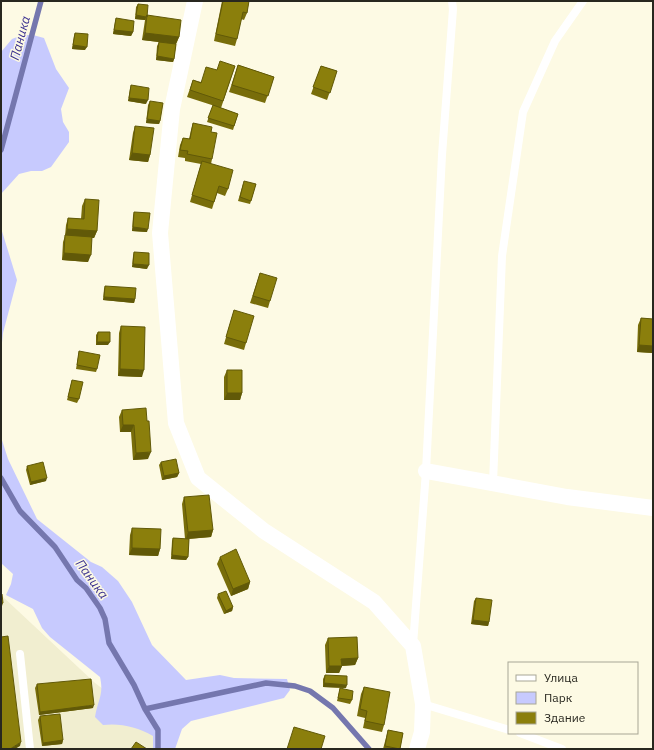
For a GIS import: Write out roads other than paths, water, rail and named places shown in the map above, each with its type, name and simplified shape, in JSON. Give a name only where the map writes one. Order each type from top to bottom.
[{"type":"street","points":[[195,1],[172,109],[160,233],[176,423],[198,478],[264,531],[374,602],[413,646],[424,704],[422,732],[417,749]]},
{"type":"street","points":[[426,471],[567,497],[653,508]]},
{"type":"lane","points":[[413,646],[426,471],[442,155],[453,9],[452,1]]},
{"type":"lane","points":[[493,483],[502,256],[523,112],[555,41],[583,1]]},
{"type":"lane","points":[[20,654],[30,749]]},
{"type":"lane","points":[[424,704],[508,730]]},
{"type":"lane","points":[[523,734],[562,749]]},
{"type":"waterway","name":"Паника","points":[[1,150],[41,1]]},
{"type":"waterway","name":"Паника","points":[[1,478],[20,511],[55,547],[77,580],[86,588],[100,608],[105,619],[109,643],[158,730],[158,749]]},
{"type":"waterway","points":[[145,709],[266,683],[295,686],[310,691],[333,708],[369,749]]}]
